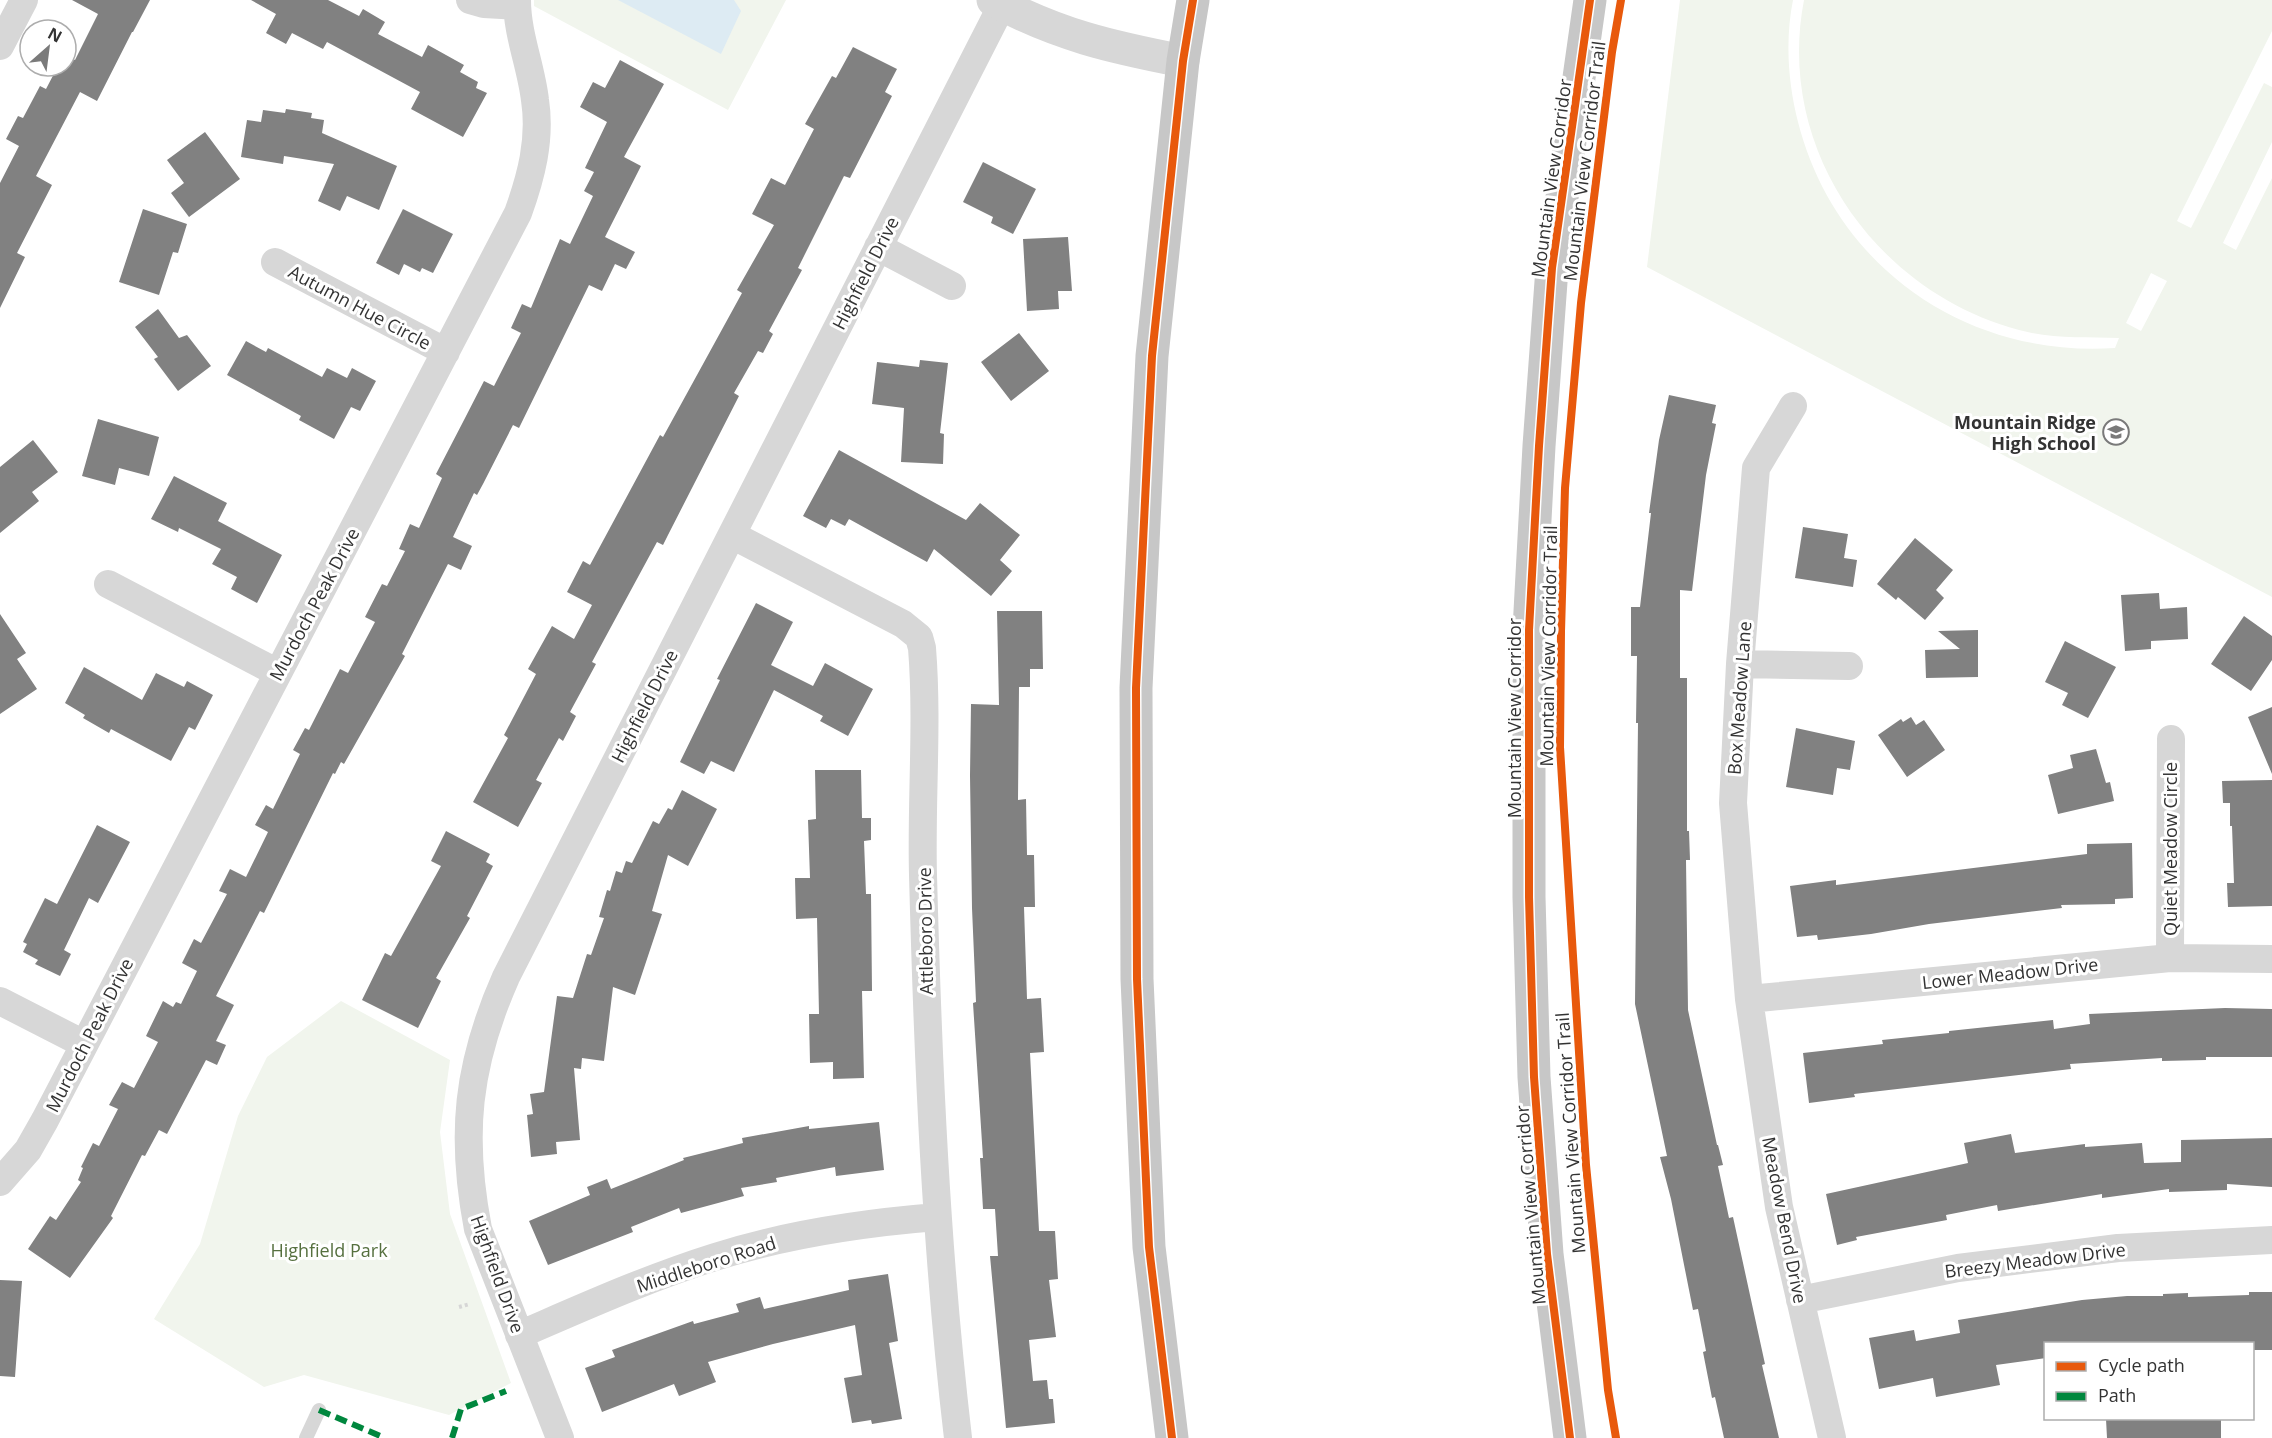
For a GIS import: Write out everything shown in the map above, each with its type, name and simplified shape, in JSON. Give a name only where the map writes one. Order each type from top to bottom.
[{"type":"highway","points":[[1172,1438],[1148,1224],[1137,979],[1136,688],[1152,356],[1183,61],[1194,0]]},
{"type":"highway","name":"Mountain View Corridor","points":[[1570,1438],[1547,1254],[1534,1077],[1529,897],[1529,630],[1552,268],[1590,0]]},
{"type":"street","points":[[0,46],[24,0]]},
{"type":"street","points":[[470,0],[484,4],[517,3]]},
{"type":"street","name":"Murdoch Peak Drive","points":[[0,1182],[17,1164],[32,1142],[518,213],[532,170],[536,146],[535,100],[520,35],[517,3]]},
{"type":"street","points":[[997,3],[1079,38],[1183,61]]},
{"type":"street","name":"Highfield Drive","points":[[560,1438],[478,1229],[468,1157],[468,1121],[479,1048],[491,1011],[506,977],[879,247],[997,3]]},
{"type":"street","points":[[879,247],[952,286]]},
{"type":"street","name":"Autumn Hue Circle","points":[[275,262],[446,352]]},
{"type":"street","name":"Box Meadow Lane","points":[[1749,999],[1732,803],[1740,664],[1756,468],[1793,406]]},
{"type":"street","name":"Attleboro Drive","points":[[732,535],[903,624],[919,637],[922,648],[922,854],[927,1035],[936,1217],[958,1438]]},
{"type":"street","points":[[108,584],[278,673]]},
{"type":"street","points":[[1740,664],[1849,666]]},
{"type":"street","name":"Quiet Meadow Circle","points":[[2170,958],[2171,739]]},
{"type":"street","name":"Lower Meadow Drive","points":[[1749,999],[2170,958],[2272,959]]},
{"type":"street","name":"Meadow Bend Drive","points":[[1749,999],[1779,1207],[1832,1438]]},
{"type":"street","points":[[0,1001],[84,1044]]},
{"type":"street","name":"Middleboro Road","points":[[519,1335],[658,1276],[717,1256],[830,1229],[936,1217]]},
{"type":"street","name":"Breezy Meadow Drive","points":[[1800,1300],[1958,1268],[2050,1256],[2118,1248],[2272,1240]]},
{"type":"lane","points":[[306,1438],[319,1410]]},
{"type":"path","points":[[459,1307],[470,1304]]},
{"type":"green space","points":[[534,0],[786,0],[728,110],[534,6]]},
{"type":"green space","name":"Mountain Ridge High School","points":[[1680,0],[1793,0],[1789,30],[1789,61],[1798,122],[1816,174],[1842,220],[1875,260],[1915,293],[1959,319],[2008,337],[2060,347],[2115,348],[2119,338],[2069,337],[2031,333],[1968,311],[1921,283],[1880,248],[1847,207],[1822,160],[1805,109],[1799,55],[1804,0],[2272,0],[2272,31],[2177,221],[2191,228],[2264,83],[2272,87],[2272,142],[2223,243],[2236,250],[2272,178],[2272,597],[1647,267]],"holes":[[[2151,273],[2167,281],[2141,331],[2126,323]]]},
{"type":"green space","name":"Highfield Park","points":[[341,1001],[450,1060],[440,1132],[450,1214],[511,1383],[449,1415],[304,1375],[264,1387],[154,1319],[200,1244],[238,1116],[267,1057]]},
{"type":"shaded area","points":[[618,0],[734,0],[741,11],[721,54]]},
{"type":"building","points":[[72,0],[150,0],[97,101],[80,92],[36,176],[52,185],[17,253],[25,257],[0,308],[0,183],[19,146],[6,139],[18,116],[23,118],[40,86],[46,89],[52,78],[78,78],[78,54],[98,14]]},
{"type":"building","points":[[251,0],[328,0],[359,16],[363,9],[385,22],[378,34],[422,57],[428,45],[464,65],[460,72],[478,82],[476,88],[487,93],[463,137],[411,109],[420,92],[327,42],[323,49],[292,33],[286,44],[266,33],[276,14]]},
{"type":"building","points":[[853,47],[897,69],[885,92],[892,96],[850,178],[844,176],[798,268],[802,270],[769,331],[773,334],[763,353],[758,351],[734,393],[739,396],[663,545],[657,542],[592,662],[596,664],[570,712],[576,716],[563,741],[559,738],[536,780],[542,783],[518,827],[473,802],[508,738],[504,735],[536,674],[528,669],[552,626],[574,639],[592,605],[567,592],[583,561],[590,565],[660,435],[663,437],[742,293],[737,290],[774,225],[752,214],[771,178],[785,185],[814,129],[805,124],[832,76],[836,78]]},
{"type":"building","points":[[620,60],[664,84],[624,157],[641,166],[605,237],[635,252],[626,269],[615,264],[602,291],[589,285],[519,428],[513,425],[477,495],[474,493],[453,537],[472,546],[461,570],[448,564],[402,654],[405,656],[344,764],[341,762],[335,774],[333,773],[264,913],[260,911],[216,996],[234,1005],[216,1041],[226,1045],[217,1065],[206,1060],[167,1134],[159,1130],[145,1156],[142,1155],[111,1216],[113,1218],[70,1278],[28,1249],[50,1216],[56,1220],[81,1182],[78,1180],[83,1168],[81,1167],[93,1143],[99,1146],[118,1109],[109,1105],[122,1082],[134,1088],[158,1042],[146,1036],[163,1001],[173,1007],[176,1002],[181,1004],[197,971],[182,963],[194,939],[201,943],[227,894],[219,891],[230,869],[246,877],[268,832],[255,825],[266,805],[273,809],[300,754],[293,750],[305,728],[309,730],[340,669],[348,673],[375,622],[365,617],[382,584],[387,586],[405,551],[399,549],[410,524],[419,528],[442,478],[436,474],[484,381],[494,386],[521,333],[511,328],[522,304],[531,308],[560,239],[570,244],[593,196],[584,191],[594,172],[585,168],[607,122],[580,107],[593,82],[605,88]]},
{"type":"building","points":[[286,109],[312,113],[311,118],[324,120],[322,133],[397,166],[379,210],[347,196],[340,211],[318,201],[334,164],[284,156],[283,164],[241,157],[247,120],[261,122],[263,110],[285,113]]},
{"type":"building","points":[[205,132],[240,179],[189,217],[171,193],[184,183],[167,160]]},
{"type":"building","points":[[983,162],[1036,189],[1013,234],[991,223],[993,217],[963,202]]},
{"type":"building","points":[[143,209],[187,224],[178,253],[173,252],[159,295],[119,282]]},
{"type":"building","points":[[403,209],[453,234],[433,273],[422,268],[420,272],[404,264],[399,275],[376,263]]},
{"type":"building","points":[[1068,237],[1072,291],[1058,291],[1059,309],[1027,311],[1023,239]]},
{"type":"building","points":[[158,309],[179,338],[187,335],[211,366],[178,391],[154,359],[158,357],[135,327]]},
{"type":"building","points":[[1019,333],[1049,371],[1011,401],[981,362]]},
{"type":"building","points":[[246,341],[266,352],[268,348],[322,377],[327,368],[347,378],[352,368],[376,381],[360,411],[351,407],[334,439],[299,420],[301,416],[227,375]]},
{"type":"building","points":[[920,360],[948,363],[940,433],[944,434],[943,464],[901,462],[904,408],[872,404],[877,362],[919,367]]},
{"type":"building","points":[[1669,395],[1716,405],[1712,423],[1716,424],[1706,475],[1692,591],[1680,590],[1680,678],[1687,678],[1687,831],[1689,831],[1690,860],[1686,860],[1688,1010],[1723,1165],[1718,1166],[1729,1218],[1733,1217],[1779,1438],[1724,1438],[1715,1397],[1712,1398],[1698,1309],[1693,1310],[1671,1199],[1660,1157],[1667,1156],[1635,1004],[1638,723],[1636,723],[1637,656],[1631,656],[1631,607],[1640,607],[1651,513],[1649,513],[1659,440]]},
{"type":"building","points":[[98,419],[159,437],[149,476],[119,468],[115,485],[82,476]]},
{"type":"building","points":[[33,440],[58,472],[32,492],[39,501],[0,533],[0,467]]},
{"type":"building","points":[[839,450],[966,520],[980,503],[1020,535],[1000,560],[1012,571],[991,596],[934,549],[927,562],[849,519],[845,526],[831,519],[826,528],[803,516]]},
{"type":"building","points":[[174,476],[227,503],[218,521],[282,555],[257,603],[231,589],[237,577],[212,564],[221,549],[179,528],[178,532],[151,519]]},
{"type":"building","points":[[1803,527],[1848,534],[1844,558],[1857,560],[1853,587],[1795,578]]},
{"type":"building","points":[[1915,538],[1953,570],[1936,590],[1944,598],[1925,620],[1898,597],[1896,600],[1877,584]]},
{"type":"building","points":[[2159,593],[2160,609],[2187,607],[2188,639],[2151,641],[2151,649],[2125,651],[2121,595]]},
{"type":"building","points":[[756,603],[793,622],[771,665],[813,686],[825,663],[873,689],[848,736],[820,721],[823,716],[774,690],[734,772],[711,761],[704,774],[680,762],[720,680],[717,679]]},
{"type":"building","points":[[997,611],[1042,611],[1043,669],[1030,669],[1030,687],[1019,687],[1018,800],[1026,799],[1027,855],[1034,855],[1035,907],[1024,907],[1027,999],[1041,998],[1044,1052],[1030,1053],[1039,1231],[1055,1231],[1058,1279],[1049,1280],[1056,1337],[1029,1340],[1033,1381],[1047,1380],[1049,1399],[1053,1399],[1055,1423],[1006,1428],[990,1256],[998,1256],[995,1209],[983,1209],[980,1158],[983,1158],[973,1003],[976,1002],[970,776],[971,704],[999,705]]},
{"type":"building","points":[[0,614],[26,653],[17,659],[37,689],[0,714]]},
{"type":"building","points":[[2244,616],[2272,636],[2272,660],[2251,691],[2211,664]]},
{"type":"building","points":[[1978,630],[1978,677],[1926,678],[1925,650],[1960,649],[1938,631]]},
{"type":"building","points":[[2065,641],[2116,667],[2088,718],[2062,705],[2068,693],[2045,682]]},
{"type":"building","points":[[84,667],[142,700],[156,673],[184,687],[187,681],[213,695],[195,730],[189,727],[171,761],[111,729],[109,733],[83,718],[85,715],[65,703]]},
{"type":"building","points":[[2272,707],[2272,774],[2248,717]]},
{"type":"building","points":[[1911,717],[1916,725],[1924,720],[1945,750],[1907,777],[1878,735],[1901,719],[1903,722]]},
{"type":"building","points":[[1796,728],[1855,741],[1850,770],[1837,768],[1833,795],[1786,787]]},
{"type":"building","points":[[2096,749],[2106,783],[2110,782],[2114,801],[2058,814],[2048,775],[2073,768],[2070,755]]},
{"type":"building","points":[[815,770],[861,770],[862,818],[871,818],[871,840],[864,841],[866,894],[871,894],[872,991],[862,991],[864,1078],[833,1079],[833,1062],[810,1063],[809,1014],[819,1014],[817,918],[796,919],[795,878],[810,878],[808,820],[816,819]]},
{"type":"building","points":[[2272,780],[2272,906],[2228,907],[2227,883],[2234,883],[2232,826],[2230,826],[2230,803],[2223,803],[2222,781]]},
{"type":"building","points":[[682,790],[717,809],[688,866],[668,855],[652,911],[662,914],[635,995],[613,987],[604,1061],[582,1058],[581,1069],[574,1068],[580,1140],[556,1142],[557,1154],[531,1157],[527,1115],[533,1114],[530,1094],[544,1092],[557,996],[573,998],[587,954],[591,955],[604,918],[599,917],[607,890],[610,891],[616,871],[622,873],[626,861],[632,863],[653,821],[659,824],[668,808],[672,810]]},
{"type":"building","points":[[97,825],[130,842],[98,903],[89,898],[64,950],[71,954],[60,976],[35,964],[38,960],[23,952],[27,944],[23,942],[45,898],[57,904]]},
{"type":"building","points":[[446,831],[490,854],[486,862],[493,866],[467,916],[470,918],[436,978],[441,981],[418,1028],[362,1000],[385,953],[391,956],[441,866],[431,861]]},
{"type":"building","points":[[2132,843],[2133,898],[2115,899],[2115,904],[2061,905],[2062,908],[1818,940],[1817,935],[1797,937],[1790,886],[1836,880],[1836,885],[2087,854],[2087,844]]},
{"type":"building","points":[[2225,1008],[2272,1009],[2272,1057],[2206,1057],[2206,1060],[2162,1061],[2162,1058],[2070,1064],[2071,1069],[1854,1094],[1855,1097],[1809,1103],[1803,1053],[1883,1044],[1882,1040],[1949,1033],[1949,1031],[2053,1020],[2054,1029],[2090,1024],[2089,1014]]},
{"type":"building","points":[[879,1122],[884,1170],[836,1176],[835,1167],[776,1178],[777,1182],[741,1188],[744,1196],[681,1213],[679,1208],[631,1227],[633,1232],[548,1265],[529,1221],[590,1195],[587,1187],[607,1179],[611,1189],[684,1160],[683,1158],[743,1143],[742,1138],[809,1126],[809,1129]]},
{"type":"building","points":[[2011,1134],[2015,1153],[2085,1144],[2085,1147],[2142,1143],[2144,1163],[2181,1162],[2181,1140],[2272,1138],[2272,1187],[2227,1184],[2227,1190],[2169,1192],[2169,1189],[2102,1198],[2102,1194],[1998,1211],[1997,1205],[1946,1215],[1947,1220],[1856,1237],[1857,1240],[1837,1245],[1826,1194],[1968,1163],[1964,1143]]},
{"type":"building","points":[[888,1274],[898,1341],[889,1343],[902,1419],[872,1424],[871,1420],[852,1423],[844,1378],[862,1375],[855,1325],[708,1362],[716,1382],[679,1396],[674,1384],[602,1412],[585,1368],[615,1357],[612,1350],[693,1321],[694,1324],[739,1312],[736,1304],[760,1297],[764,1309],[849,1290],[848,1280]]},
{"type":"building","points":[[0,1280],[22,1281],[15,1377],[0,1376]]},
{"type":"building","points":[[2249,1292],[2272,1292],[2272,1350],[2254,1350],[2254,1342],[2044,1342],[2044,1358],[1996,1365],[2000,1385],[1936,1397],[1933,1378],[1879,1389],[1869,1338],[1914,1330],[1916,1341],[1960,1333],[1958,1320],[2082,1300],[2188,1293],[2188,1297],[2249,1295]]},
{"type":"building","points":[[2106,1420],[2221,1420],[2221,1438],[2107,1438]]},
{"type":"marked path","points":[[452,1438],[461,1409],[506,1391]]},
{"type":"marked path","points":[[319,1410],[385,1438]]},
{"type":"cycle path","points":[[1172,1438],[1149,1247],[1137,979],[1136,688],[1152,356],[1183,61],[1193,0]]},
{"type":"cycle path","name":"Mountain View Corridor Trail","points":[[1570,1438],[1547,1254],[1534,1077],[1529,897],[1529,630],[1552,268],[1590,0]]},
{"type":"cycle path","name":"Mountain View Corridor Trail","points":[[1616,1438],[1608,1390],[1586,1165],[1560,747],[1565,488],[1581,303],[1612,52],[1621,0]]},
{"type":"place","name":"Mountain Ridge High School","points":[[2116,432]]}]
